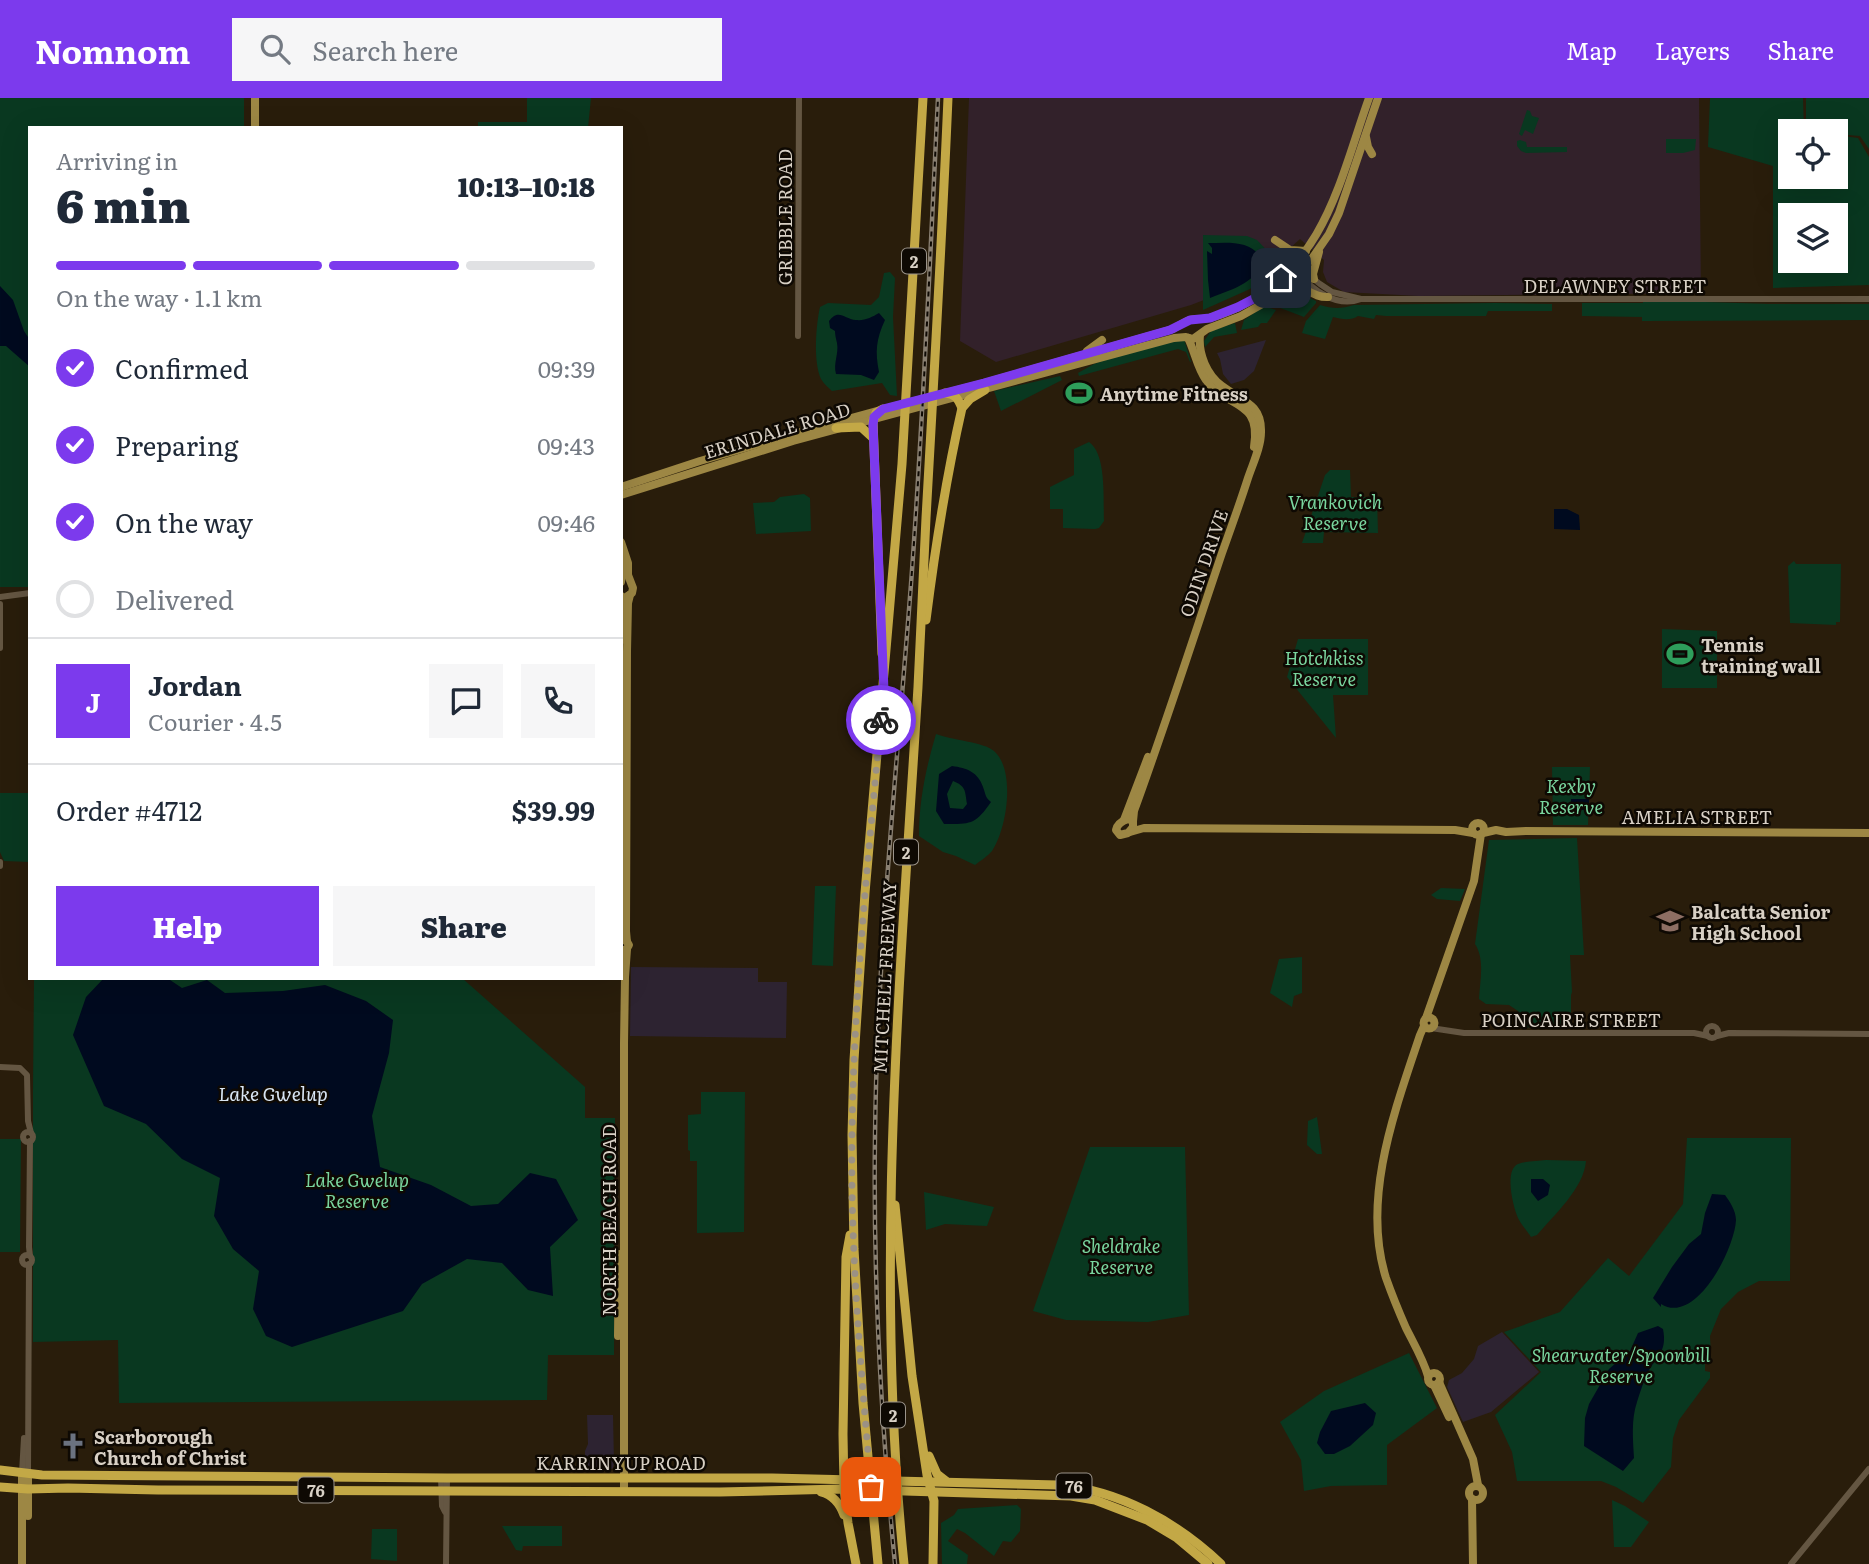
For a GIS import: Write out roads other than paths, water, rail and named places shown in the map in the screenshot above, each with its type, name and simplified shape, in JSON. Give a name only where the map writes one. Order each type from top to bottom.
[{"type":"highway","name":"MITCHELL FREEWAY","points":[[877,1561],[863,1403],[853,1215],[852,1135],[865,893],[902,464],[923,98]]},
{"type":"highway","name":"MITCHELL FREEWAY","points":[[904,1564],[892,1378],[891,1169],[948,98]]},
{"type":"highway","points":[[918,687],[932,570],[953,447],[962,408],[970,399],[985,390]]},
{"type":"highway","points":[[942,396],[957,397],[962,408]]},
{"type":"highway","points":[[883,409],[873,418],[873,438],[884,691]]},
{"type":"highway","points":[[836,428],[861,427],[873,438]]},
{"type":"highway","points":[[891,1169],[912,1376],[932,1492],[933,1564]]},
{"type":"highway","points":[[853,1215],[846,1257],[843,1434],[844,1485],[856,1564]]},
{"type":"highway","points":[[798,1479],[835,1473],[841,1461],[843,1434]]},
{"type":"highway","points":[[922,1438],[937,1474],[947,1482]]},
{"type":"highway","name":"KARRINYUP ROAD","points":[[0,1470],[25,1474],[159,1476],[772,1478],[844,1485],[910,1487],[932,1492],[1046,1494],[1095,1500],[1133,1514],[1159,1526],[1208,1564]]},
{"type":"highway","points":[[158,1490],[159,1476]]},
{"type":"highway","points":[[772,1478],[772,1491]]},
{"type":"highway","name":"KARRINYUP ROAD","points":[[910,1487],[929,1482],[947,1482],[1073,1486],[1102,1492],[1159,1518],[1221,1564]]},
{"type":"highway","name":"KARRINYUP ROAD","points":[[0,1487],[158,1490],[772,1491],[816,1490],[844,1485]]},
{"type":"highway","points":[[1073,1486],[1073,1493],[1095,1500]]},
{"type":"highway","points":[[816,1490],[839,1503],[848,1524]]},
{"type":"highway","points":[[934,1516],[943,1498],[974,1493]]},
{"type":"main road","points":[[252,98],[253,126]]},
{"type":"main road","name":"ERINDALE ROAD","points":[[623,494],[725,461],[1173,329],[1190,320],[1210,318],[1238,307],[1297,271],[1329,213],[1369,98]]},
{"type":"main road","name":"ERINDALE ROAD","points":[[957,397],[1174,338],[1196,338],[1200,333],[1264,303],[1285,286],[1329,234],[1339,213],[1378,98]]},
{"type":"main road","points":[[1366,134],[1372,154]]},
{"type":"main road","points":[[1275,240],[1290,250],[1306,251]]},
{"type":"main road","points":[[1314,279],[1321,246]]},
{"type":"main road","points":[[1270,288],[1279,267],[1279,255]]},
{"type":"main road","points":[[1285,286],[1297,285],[1315,295],[1328,297]]},
{"type":"main road","points":[[1195,320],[1200,325],[1200,333]]},
{"type":"main road","points":[[1184,324],[1182,331],[1187,338]]},
{"type":"main road","name":"ODIN DRIVE","points":[[1130,821],[1236,516],[1261,435],[1259,418],[1253,407],[1214,379],[1205,365],[1200,333]]},
{"type":"main road","name":"ODIN DRIVE","points":[[1130,832],[1130,821],[1168,703],[1253,452],[1255,429],[1252,417],[1243,407],[1217,392],[1205,379],[1187,338]]},
{"type":"main road","points":[[1078,356],[1102,340]]},
{"type":"main road","name":"ERINDALE ROAD","points":[[623,487],[700,461],[883,409],[895,410]]},
{"type":"main road","points":[[623,500],[640,489]]},
{"type":"main road","name":"NORTH BEACH ROAD","points":[[621,1477],[628,603],[624,596],[633,590],[624,583],[628,575],[628,563],[623,548]]},
{"type":"main road","points":[[1130,821],[1118,826],[1118,833],[1123,835],[1130,832]]},
{"type":"main road","name":"AMELIA STREET","points":[[1130,821],[1458,827],[1478,831]]},
{"type":"main road","name":"AMELIA STREET","points":[[1130,832],[1144,828],[1466,831],[1869,830]]},
{"type":"main road","points":[[1475,1564],[1476,1499],[1483,1496],[1482,1488],[1476,1485],[1477,1473],[1471,1452],[1437,1384],[1440,1376],[1432,1374],[1424,1362],[1397,1307],[1378,1242],[1377,1221],[1387,1142],[1417,1045],[1429,1024],[1435,994],[1474,881],[1478,831]]},
{"type":"main road","name":"NORTH BEACH ROAD","points":[[620,980],[621,1491]]},
{"type":"main road","points":[[25,1474],[25,1564]]},
{"type":"street","name":"GRIBBLE ROAD","points":[[798,337],[799,98]]},
{"type":"street","name":"DELAWNEY STREET","points":[[1297,271],[1332,292],[1360,299],[1869,299]]},
{"type":"street","points":[[1297,271],[1315,290],[1328,297]]},
{"type":"street","name":"DELAWNEY STREET","points":[[1328,297],[1354,302],[1360,299]]},
{"type":"street","points":[[0,597],[28,593]]},
{"type":"street","points":[[0,604],[0,648]]},
{"type":"street","name":"POINCAIRE STREET","points":[[1429,1024],[1464,1033],[1708,1032],[1712,1038],[1717,1032],[1869,1034]]},
{"type":"street","points":[[0,1067],[20,1068],[28,1079],[29,1247],[25,1474]]},
{"type":"street","points":[[1794,1564],[1869,1469]]},
{"type":"street","points":[[1794,1564],[1869,1475]]},
{"type":"street","points":[[444,1478],[442,1506],[445,1512],[446,1564]]},
{"type":"water","points":[[1208,243],[1247,246],[1259,255],[1263,262],[1248,281],[1210,298],[1207,251],[1212,254],[1212,248]]},
{"type":"water","points":[[0,286],[13,300],[28,337],[28,365],[6,346],[0,346]]},
{"type":"water","points":[[879,313],[885,320],[877,346],[879,372],[874,380],[861,375],[836,374],[837,343],[835,331],[830,328],[829,321],[836,315],[859,320]]},
{"type":"water","points":[[1554,509],[1567,509],[1579,515],[1580,530],[1554,529]]},
{"type":"water","points":[[952,766],[971,772],[981,782],[991,802],[972,822],[944,824],[936,811],[939,774]],"holes":[[[953,781],[965,792],[967,804],[963,809],[950,808],[947,794]]]},
{"type":"water","points":[[1571,799],[1589,799],[1589,810],[1571,810]]},
{"type":"water","name":"Lake Gwelup","points":[[102,980],[170,980],[182,988],[207,980],[225,993],[283,991],[325,985],[366,1001],[393,1020],[389,1053],[372,1116],[380,1167],[431,1185],[471,1206],[498,1204],[530,1173],[556,1179],[578,1220],[550,1247],[553,1296],[528,1290],[502,1263],[467,1259],[422,1284],[403,1311],[292,1347],[266,1336],[253,1309],[259,1271],[233,1249],[214,1216],[220,1178],[182,1159],[146,1124],[104,1106],[73,1035],[86,997]]},
{"type":"water","points":[[1531,1179],[1543,1179],[1550,1185],[1548,1195],[1538,1201],[1531,1192]]},
{"type":"water","points":[[1712,1194],[1725,1195],[1735,1213],[1734,1233],[1729,1248],[1711,1281],[1700,1294],[1687,1304],[1674,1308],[1661,1304],[1661,1307],[1653,1298],[1689,1244],[1701,1234]]},
{"type":"water","points":[[1658,1326],[1663,1329],[1663,1347],[1639,1394],[1633,1423],[1634,1458],[1623,1471],[1584,1446],[1585,1418],[1589,1404],[1609,1369],[1630,1351],[1638,1333]]},
{"type":"water","points":[[1365,1403],[1376,1413],[1373,1425],[1350,1446],[1334,1454],[1325,1454],[1317,1443],[1331,1411]]},
{"type":"railway","points":[[895,1564],[882,1404],[877,1297],[877,1068],[884,929],[919,463],[938,98]]},
{"type":"place","name":"Anytime Fitness","points":[[1079,393]]},
{"type":"place","name":"Tennis training wall","points":[[1680,654]]},
{"type":"place","name":"Balcatta Senior High School","points":[[1670,921]]},
{"type":"place","name":"Scarborough Church of Christ","points":[[73,1446]]},
{"type":"park label","name":"Vrankovich Reserve","points":[[1335,511]]},
{"type":"park label","name":"Hotchkiss Reserve","points":[[1324,667]]},
{"type":"park label","name":"Kexby Reserve","points":[[1571,795]]},
{"type":"park label","name":"Lake Gwelup Reserve","points":[[357,1189]]},
{"type":"park label","name":"Sheldrake Reserve","points":[[1121,1255]]},
{"type":"park label","name":"Shearwater/Spoonbill Reserve","points":[[1621,1364]]}]
